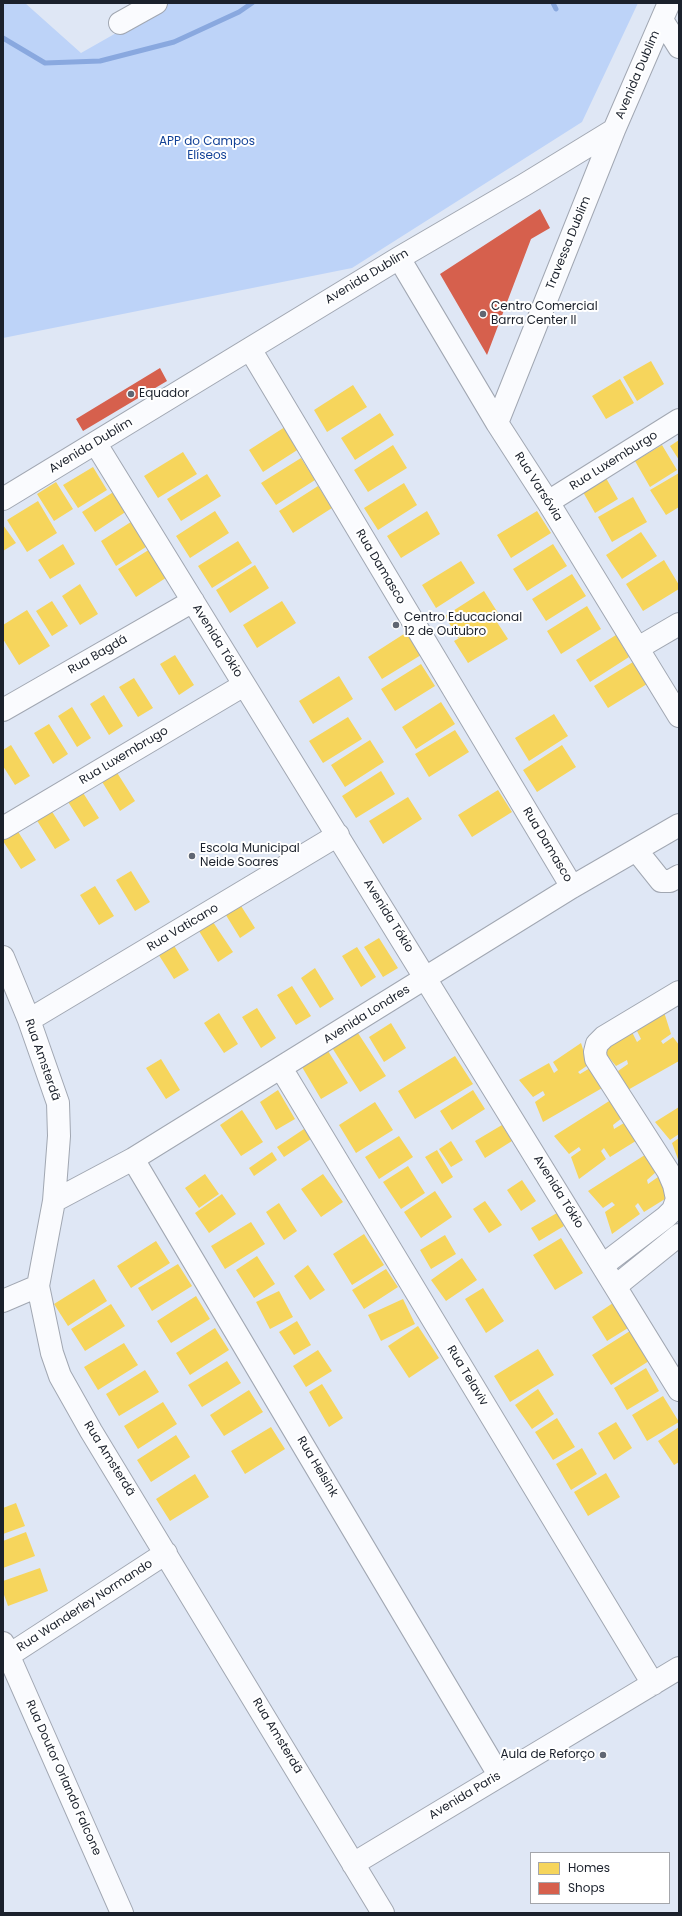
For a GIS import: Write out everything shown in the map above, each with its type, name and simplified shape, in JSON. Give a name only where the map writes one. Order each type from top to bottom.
[{"type":"street","points":[[120,23],[156,3]]},
{"type":"street","points":[[666,12],[679,47]]},
{"type":"street","name":"Avenida Dublim","points":[[3,499],[96,444],[399,258],[524,185],[614,130],[666,12]]},
{"type":"street","name":"Travessa Dublim","points":[[497,423],[614,130]]},
{"type":"street","name":"Rua Varsóvia","points":[[399,258],[497,423],[548,502],[679,716]]},
{"type":"street","name":"Rua Damasco","points":[[250,349],[572,887]]},
{"type":"street","name":"Rua Luxemburgo","points":[[548,502],[679,420]]},
{"type":"street","name":"Avenida Tókio","points":[[96,444],[679,1390]]},
{"type":"street","name":"Rua Bagdá","points":[[3,710],[193,601]]},
{"type":"street","points":[[638,648],[679,624]]},
{"type":"street","name":"Rua Luxembrugo","points":[[3,828],[244,684]]},
{"type":"street","name":"Avenida Londres","points":[[54,1201],[133,1159],[572,887],[637,851],[679,825]]},
{"type":"street","name":"Rua Vaticano","points":[[29,1020],[338,835]]},
{"type":"street","points":[[637,851],[661,881],[670,881],[679,876]]},
{"type":"street","name":"Rua Amsterdã","points":[[3,957],[29,1020],[58,1103],[59,1136],[54,1201],[38,1286],[52,1353],[60,1376],[91,1431],[383,1913]]},
{"type":"street","points":[[603,1265],[666,1217],[673,1210],[677,1199],[674,1185],[668,1171],[596,1060],[595,1052],[597,1044],[604,1037],[679,992]]},
{"type":"street","name":"Rua Telaviv","points":[[281,1068],[653,1684]]},
{"type":"street","name":"Rua Helsink","points":[[133,1159],[499,1776]]},
{"type":"street","points":[[616,1286],[679,1235]]},
{"type":"street","points":[[3,1301],[38,1286]]},
{"type":"street","name":"Rua Wanderley Normando","points":[[5,1653],[166,1553]]},
{"type":"street","name":"Rua Doutor Orlando Falcone","points":[[5,1653],[122,1913]]},
{"type":"street","name":"Avenida Paris","points":[[353,1864],[679,1668]]},
{"type":"green space","name":"APP do Campos Elíseos","points":[[3,3],[25,3],[81,53],[169,3],[638,3],[582,122],[352,268],[3,338]]},
{"type":"building: Homes","points":[[651,361],[664,384],[637,401],[623,377]]},
{"type":"building: Homes","points":[[620,379],[634,403],[606,419],[592,396]]},
{"type":"building: Homes","points":[[353,385],[367,407],[327,432],[314,410]]},
{"type":"building: Homes","points":[[380,413],[394,435],[355,460],[341,438]]},
{"type":"building: Homes","points":[[288,425],[302,447],[263,472],[249,450]]},
{"type":"building: Homes","points":[[679,440],[679,460],[670,446]]},
{"type":"building: Homes","points":[[393,445],[407,468],[368,492],[354,470]]},
{"type":"building: Homes","points":[[662,445],[677,470],[650,487],[635,461]]},
{"type":"building: Homes","points":[[183,452],[197,474],[158,498],[144,476]]},
{"type":"building: Homes","points":[[301,458],[315,480],[276,505],[261,483]]},
{"type":"building: Homes","points":[[93,467],[107,490],[78,508],[63,485]]},
{"type":"building: Homes","points":[[602,471],[618,499],[595,513],[579,485]]},
{"type":"building: Homes","points":[[679,473],[679,507],[666,515],[650,490]]},
{"type":"building: Homes","points":[[207,474],[221,496],[181,521],[167,499]]},
{"type":"building: Homes","points":[[56,482],[73,509],[54,521],[37,494]]},
{"type":"building: Homes","points":[[404,483],[417,505],[378,530],[364,508]]},
{"type":"building: Homes","points":[[318,486],[332,508],[293,533],[279,511]]},
{"type":"building: Homes","points":[[115,491],[127,511],[95,532],[82,512]]},
{"type":"building: Homes","points":[[633,497],[647,522],[612,542],[598,517]]},
{"type":"building: Homes","points":[[38,501],[57,533],[27,552],[7,520]]},
{"type":"building: Homes","points":[[215,511],[229,533],[190,558],[176,536]]},
{"type":"building: Homes","points":[[427,511],[440,534],[401,558],[387,536]]},
{"type":"building: Homes","points":[[537,511],[551,533],[511,558],[497,535]]},
{"type":"building: Homes","points":[[134,520],[149,545],[116,566],[101,541]]},
{"type":"building: Homes","points":[[3,525],[16,543],[3,551]]},
{"type":"building: Homes","points":[[641,532],[657,556],[622,579],[606,555]]},
{"type":"building: Homes","points":[[238,541],[252,563],[212,588],[198,566]]},
{"type":"building: Homes","points":[[63,544],[75,564],[50,579],[38,560]]},
{"type":"building: Homes","points":[[553,544],[567,566],[527,591],[513,569]]},
{"type":"building: Homes","points":[[155,546],[172,574],[136,597],[118,569]]},
{"type":"building: Homes","points":[[664,560],[679,585],[679,589],[643,611],[626,584]]},
{"type":"building: Homes","points":[[461,561],[475,583],[436,608],[422,585]]},
{"type":"building: Homes","points":[[255,565],[269,588],[230,613],[216,590]]},
{"type":"building: Homes","points":[[572,574],[586,596],[546,621],[532,599]]},
{"type":"building: Homes","points":[[80,584],[98,614],[80,625],[62,596]]},
{"type":"building: Homes","points":[[484,591],[498,613],[493,616],[508,639],[468,663],[454,641],[466,634],[458,638],[445,616]]},
{"type":"building: Homes","points":[[52,601],[68,626],[52,636],[36,611]]},
{"type":"building: Homes","points":[[282,601],[296,623],[257,648],[243,625]]},
{"type":"building: Homes","points":[[587,606],[601,629],[561,654],[547,631]]},
{"type":"building: Homes","points":[[27,610],[50,646],[19,665],[3,639],[3,625]]},
{"type":"building: Homes","points":[[407,632],[421,655],[382,679],[368,657]]},
{"type":"building: Homes","points":[[616,635],[629,657],[590,682],[576,660]]},
{"type":"building: Homes","points":[[175,655],[194,685],[179,695],[160,664]]},
{"type":"building: Homes","points":[[633,662],[647,684],[608,708],[594,686]]},
{"type":"building: Homes","points":[[421,664],[435,686],[395,711],[381,689]]},
{"type":"building: Homes","points":[[339,676],[353,699],[313,724],[299,701]]},
{"type":"building: Homes","points":[[134,678],[153,708],[138,717],[119,687]]},
{"type":"building: Homes","points":[[104,695],[123,726],[109,735],[90,704]]},
{"type":"building: Homes","points":[[441,702],[455,724],[416,749],[402,727]]},
{"type":"building: Homes","points":[[72,707],[91,738],[77,747],[58,716]]},
{"type":"building: Homes","points":[[554,714],[568,736],[529,761],[515,738]]},
{"type":"building: Homes","points":[[348,717],[362,739],[323,763],[309,741]]},
{"type":"building: Homes","points":[[49,724],[68,754],[53,764],[34,733]]},
{"type":"building: Homes","points":[[455,730],[469,752],[429,777],[415,754]]},
{"type":"building: Homes","points":[[370,740],[384,762],[345,787],[331,765]]},
{"type":"building: Homes","points":[[11,745],[30,776],[15,785],[3,766],[3,750]]},
{"type":"building: Homes","points":[[562,745],[576,767],[537,792],[523,770]]},
{"type":"building: Homes","points":[[116,771],[135,801],[120,811],[101,780]]},
{"type":"building: Homes","points":[[381,771],[395,794],[356,818],[342,796]]},
{"type":"building: Homes","points":[[80,788],[99,818],[84,827],[65,797]]},
{"type":"building: Homes","points":[[498,790],[512,812],[472,837],[458,815]]},
{"type":"building: Homes","points":[[408,797],[422,819],[383,844],[369,821]]},
{"type":"building: Homes","points":[[51,810],[70,840],[55,849],[36,819]]},
{"type":"building: Homes","points":[[17,830],[36,860],[21,869],[3,841],[3,838]]},
{"type":"building: Homes","points":[[131,871],[150,902],[135,911],[116,880]]},
{"type":"building: Homes","points":[[95,886],[114,916],[99,925],[80,895]]},
{"type":"building: Homes","points":[[236,898],[255,928],[240,938],[221,907]]},
{"type":"building: Homes","points":[[213,922],[233,952],[218,962],[199,931]]},
{"type":"building: Homes","points":[[379,938],[398,968],[383,977],[364,947]]},
{"type":"building: Homes","points":[[170,939],[189,970],[174,979],[155,949]]},
{"type":"building: Homes","points":[[357,947],[376,977],[361,987],[342,956]]},
{"type":"building: Homes","points":[[315,968],[334,999],[320,1008],[301,978]]},
{"type":"building: Homes","points":[[292,986],[311,1016],[296,1025],[277,995]]},
{"type":"building: Homes","points":[[257,1008],[276,1038],[261,1048],[242,1017]]},
{"type":"building: Homes","points":[[664,1012],[671,1034],[661,1041],[663,1044],[673,1037],[679,1045],[679,1061],[626,1091],[618,1071],[628,1064],[627,1060],[616,1066],[602,1049],[632,1032],[637,1042],[641,1039],[637,1031]]},
{"type":"building: Homes","points":[[219,1013],[238,1044],[224,1053],[204,1023]]},
{"type":"building: Homes","points":[[391,1023],[406,1048],[384,1062],[369,1037]]},
{"type":"building: Homes","points":[[356,1030],[386,1076],[360,1092],[331,1046]]},
{"type":"building: Homes","points":[[581,1043],[588,1065],[578,1072],[580,1074],[590,1068],[604,1087],[543,1122],[535,1102],[545,1095],[543,1091],[533,1097],[519,1080],[549,1063],[554,1073],[558,1070],[553,1062]]},
{"type":"building: Homes","points":[[328,1051],[348,1083],[321,1099],[302,1067]]},
{"type":"building: Homes","points":[[455,1056],[473,1084],[415,1119],[398,1091]]},
{"type":"building: Homes","points":[[161,1059],[180,1090],[166,1099],[146,1068]]},
{"type":"building: Homes","points":[[278,1090],[295,1119],[276,1130],[260,1102]]},
{"type":"building: Homes","points":[[473,1090],[485,1109],[452,1130],[440,1111]]},
{"type":"building: Homes","points":[[614,1098],[622,1118],[613,1125],[614,1129],[624,1123],[639,1139],[610,1157],[604,1148],[601,1151],[606,1159],[579,1179],[571,1157],[581,1150],[579,1147],[569,1154],[554,1136]]},
{"type":"building: Homes","points":[[375,1102],[393,1130],[356,1153],[339,1125]]},
{"type":"building: Homes","points":[[679,1107],[679,1134],[670,1140],[655,1122]]},
{"type":"building: Homes","points":[[242,1110],[263,1142],[241,1156],[220,1125]]},
{"type":"building: Homes","points":[[502,1125],[512,1141],[485,1158],[475,1141]]},
{"type":"building: Homes","points":[[304,1129],[311,1139],[284,1157],[277,1147]]},
{"type":"building: Homes","points":[[399,1136],[413,1157],[379,1179],[365,1157]]},
{"type":"building: Homes","points":[[679,1138],[679,1162],[672,1143]]},
{"type":"building: Homes","points":[[451,1141],[463,1160],[451,1167],[439,1149]]},
{"type":"building: Homes","points":[[437,1150],[453,1177],[442,1184],[425,1157]]},
{"type":"building: Homes","points":[[272,1152],[277,1160],[254,1176],[249,1168]]},
{"type":"building: Homes","points":[[648,1153],[656,1172],[647,1180],[648,1184],[658,1177],[673,1194],[644,1212],[638,1203],[635,1206],[640,1214],[612,1234],[605,1212],[615,1205],[612,1202],[603,1208],[588,1191]]},
{"type":"building: Homes","points":[[408,1166],[425,1193],[401,1209],[383,1182]]},
{"type":"building: Homes","points":[[205,1174],[219,1194],[199,1208],[185,1188]]},
{"type":"building: Homes","points":[[323,1174],[343,1202],[321,1217],[301,1189]]},
{"type":"building: Homes","points":[[522,1180],[536,1201],[521,1211],[507,1190]]},
{"type":"building: Homes","points":[[435,1191],[452,1217],[421,1238],[404,1212]]},
{"type":"building: Homes","points":[[222,1194],[236,1214],[209,1233],[195,1213]]},
{"type":"building: Homes","points":[[485,1201],[502,1225],[489,1233],[473,1209]]},
{"type":"building: Homes","points":[[279,1203],[297,1231],[284,1240],[266,1212]]},
{"type":"building: Homes","points":[[557,1213],[564,1226],[539,1241],[531,1228]]},
{"type":"building: Homes","points":[[251,1222],[265,1244],[225,1269],[211,1246]]},
{"type":"building: Homes","points":[[364,1234],[384,1265],[352,1285],[333,1254]]},
{"type":"building: Homes","points":[[445,1235],[456,1254],[431,1269],[420,1250]]},
{"type":"building: Homes","points":[[561,1238],[583,1273],[555,1290],[533,1255]]},
{"type":"building: Homes","points":[[156,1241],[170,1263],[131,1288],[117,1266]]},
{"type":"building: Homes","points":[[257,1256],[275,1284],[254,1298],[236,1270]]},
{"type":"building: Homes","points":[[462,1258],[477,1280],[446,1301],[431,1280]]},
{"type":"building: Homes","points":[[178,1264],[192,1286],[152,1311],[138,1288]]},
{"type":"building: Homes","points":[[308,1265],[325,1290],[310,1300],[294,1276]]},
{"type":"building: Homes","points":[[386,1269],[398,1287],[364,1309],[352,1290]]},
{"type":"building: Homes","points":[[94,1279],[107,1301],[68,1326],[54,1304]]},
{"type":"building: Homes","points":[[483,1288],[504,1321],[486,1333],[465,1299]]},
{"type":"building: Homes","points":[[279,1291],[293,1317],[270,1329],[256,1302]]},
{"type":"building: Homes","points":[[196,1296],[210,1319],[171,1343],[157,1321]]},
{"type":"building: Homes","points":[[403,1299],[415,1324],[381,1341],[368,1315]]},
{"type":"building: Homes","points":[[613,1303],[628,1328],[607,1341],[592,1317]]},
{"type":"building: Homes","points":[[111,1304],[125,1326],[85,1351],[71,1329]]},
{"type":"building: Homes","points":[[297,1321],[311,1345],[294,1355],[279,1332]]},
{"type":"building: Homes","points":[[418,1326],[439,1358],[409,1378],[388,1346]]},
{"type":"building: Homes","points":[[215,1328],[229,1350],[190,1375],[176,1353]]},
{"type":"building: Homes","points":[[630,1331],[649,1361],[611,1385],[592,1355]]},
{"type":"building: Homes","points":[[124,1343],[138,1365],[98,1390],[84,1367]]},
{"type":"building: Homes","points":[[538,1349],[554,1375],[510,1402],[494,1376]]},
{"type":"building: Homes","points":[[318,1350],[332,1371],[306,1387],[293,1366]]},
{"type":"building: Homes","points":[[227,1361],[241,1383],[202,1407],[188,1385]]},
{"type":"building: Homes","points":[[646,1368],[659,1391],[627,1410],[614,1388]]},
{"type":"building: Homes","points":[[145,1370],[159,1392],[119,1416],[106,1394]]},
{"type":"building: Homes","points":[[322,1384],[343,1418],[329,1427],[309,1392]]},
{"type":"building: Homes","points":[[538,1389],[554,1414],[532,1429],[515,1405]]},
{"type":"building: Homes","points":[[249,1390],[263,1412],[224,1436],[210,1415]]},
{"type":"building: Homes","points":[[663,1396],[679,1422],[647,1441],[632,1415]]},
{"type":"building: Homes","points":[[163,1402],[177,1424],[138,1449],[124,1426]]},
{"type":"building: Homes","points":[[557,1418],[575,1447],[553,1460],[535,1432]]},
{"type":"building: Homes","points":[[616,1422],[632,1448],[614,1460],[598,1433]]},
{"type":"building: Homes","points":[[271,1427],[285,1449],[245,1474],[231,1451]]},
{"type":"building: Homes","points":[[679,1427],[679,1462],[674,1465],[658,1441]]},
{"type":"building: Homes","points":[[176,1435],[190,1457],[151,1482],[137,1460]]},
{"type":"building: Homes","points":[[582,1448],[597,1474],[571,1490],[556,1464]]},
{"type":"building: Homes","points":[[606,1473],[620,1497],[588,1516],[574,1492]]},
{"type":"building: Homes","points":[[195,1474],[209,1497],[170,1521],[156,1499]]},
{"type":"building: Homes","points":[[16,1503],[25,1526],[3,1534],[3,1508]]},
{"type":"building: Homes","points":[[26,1532],[35,1556],[3,1568],[3,1541]]},
{"type":"building: Homes","points":[[40,1568],[48,1591],[8,1606],[3,1592],[3,1581]]},
{"type":"building: Shops","name":"Centro Comercial Barra Center II","points":[[540,209],[550,228],[531,239],[487,355],[440,274]]},
{"type":"building: Shops","name":"Equador","points":[[160,368],[167,381],[83,431],[76,419]]},
{"type":"waterway","points":[[3,38],[45,63],[100,61],[174,42],[239,12],[252,3]]},
{"type":"waterway","points":[[553,3],[556,9]]},
{"type":"place","name":"Centro Comercial Barra Center II","points":[[483,314]]},
{"type":"place","name":"Equador","points":[[131,394]]},
{"type":"place","name":"Centro Educacional 12 de Outubro","points":[[396,625]]},
{"type":"place","name":"Escola Municipal Neide Soares","points":[[192,856]]},
{"type":"place","name":"Aula de Reforço","points":[[603,1755]]}]
